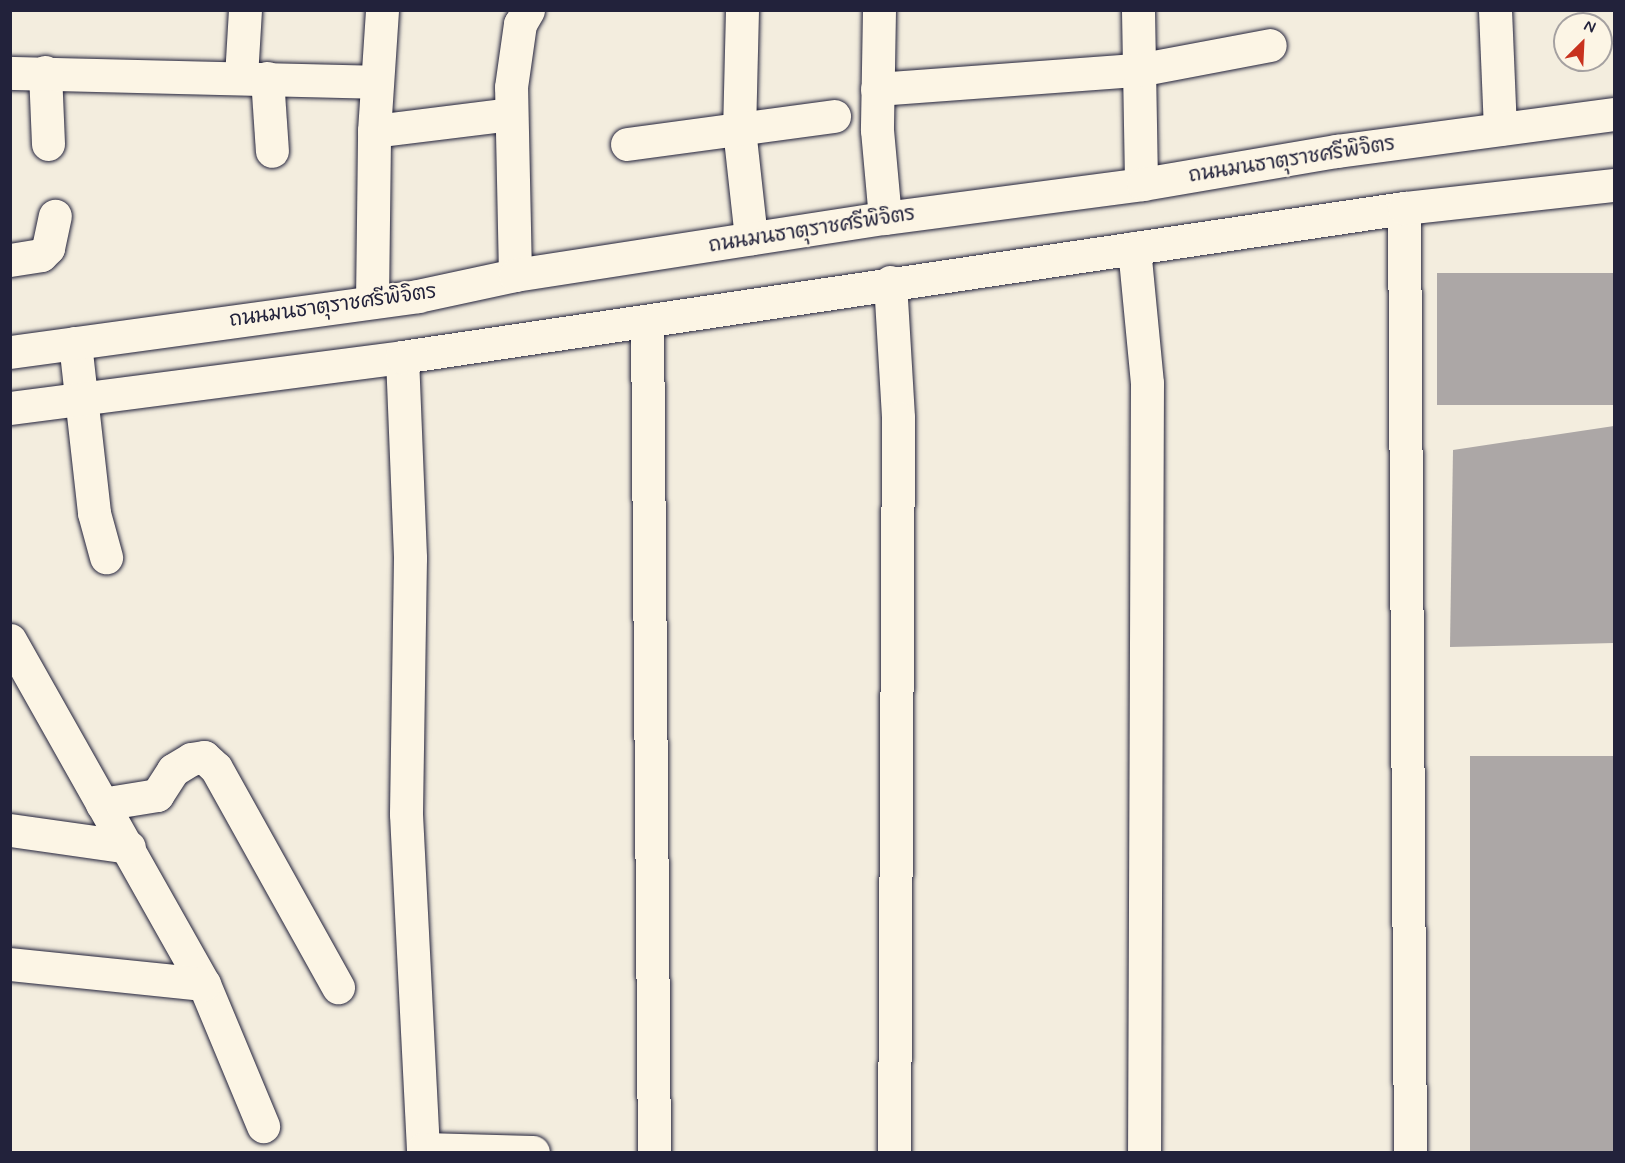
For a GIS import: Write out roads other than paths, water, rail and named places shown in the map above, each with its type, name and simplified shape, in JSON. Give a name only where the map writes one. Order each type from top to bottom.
[{"type":"street","points":[[245,10],[254,78],[272,151]]},
{"type":"street","points":[[372,302],[374,131],[382,10]]},
{"type":"street","points":[[515,274],[510,114],[515,50],[528,10]]},
{"type":"street","points":[[742,10],[739,129],[751,238]]},
{"type":"street","points":[[879,10],[877,89],[885,218]]},
{"type":"street","points":[[1138,10],[1141,182]]},
{"type":"street","points":[[1495,10],[1500,129]]},
{"type":"street","points":[[877,89],[1138,70],[1270,45]]},
{"type":"street","points":[[45,72],[48,144]]},
{"type":"street","points":[[10,73],[377,81]]},
{"type":"street","points":[[374,131],[510,114]]},
{"type":"street","name":"ถนนมนธาตุราชศรีพิจิตร","points":[[10,352],[372,302],[515,274],[885,218],[1614,114]]},
{"type":"street","points":[[627,144],[834,116]]},
{"type":"street","points":[[10,408],[402,357],[890,282],[1404,208],[1614,186]]},
{"type":"street","points":[[1404,208],[1410,1152]]},
{"type":"street","points":[[10,260],[41,255],[48,248],[55,216]]},
{"type":"street","points":[[1134,248],[1147,383],[1144,1152]]},
{"type":"street","points":[[890,282],[898,418],[894,1152]]},
{"type":"street","points":[[647,321],[654,1152]]},
{"type":"street","points":[[75,343],[83,398],[94,513],[106,557]]},
{"type":"street","points":[[402,357],[410,558],[406,814],[423,1151],[533,1152]]},
{"type":"street","points":[[10,640],[102,804],[129,847],[204,984],[263,1126]]},
{"type":"street","points":[[102,804],[157,795],[173,770],[191,759],[204,757],[216,768],[338,987]]},
{"type":"street","points":[[10,830],[129,847]]},
{"type":"street","points":[[10,964],[204,984]]}]
